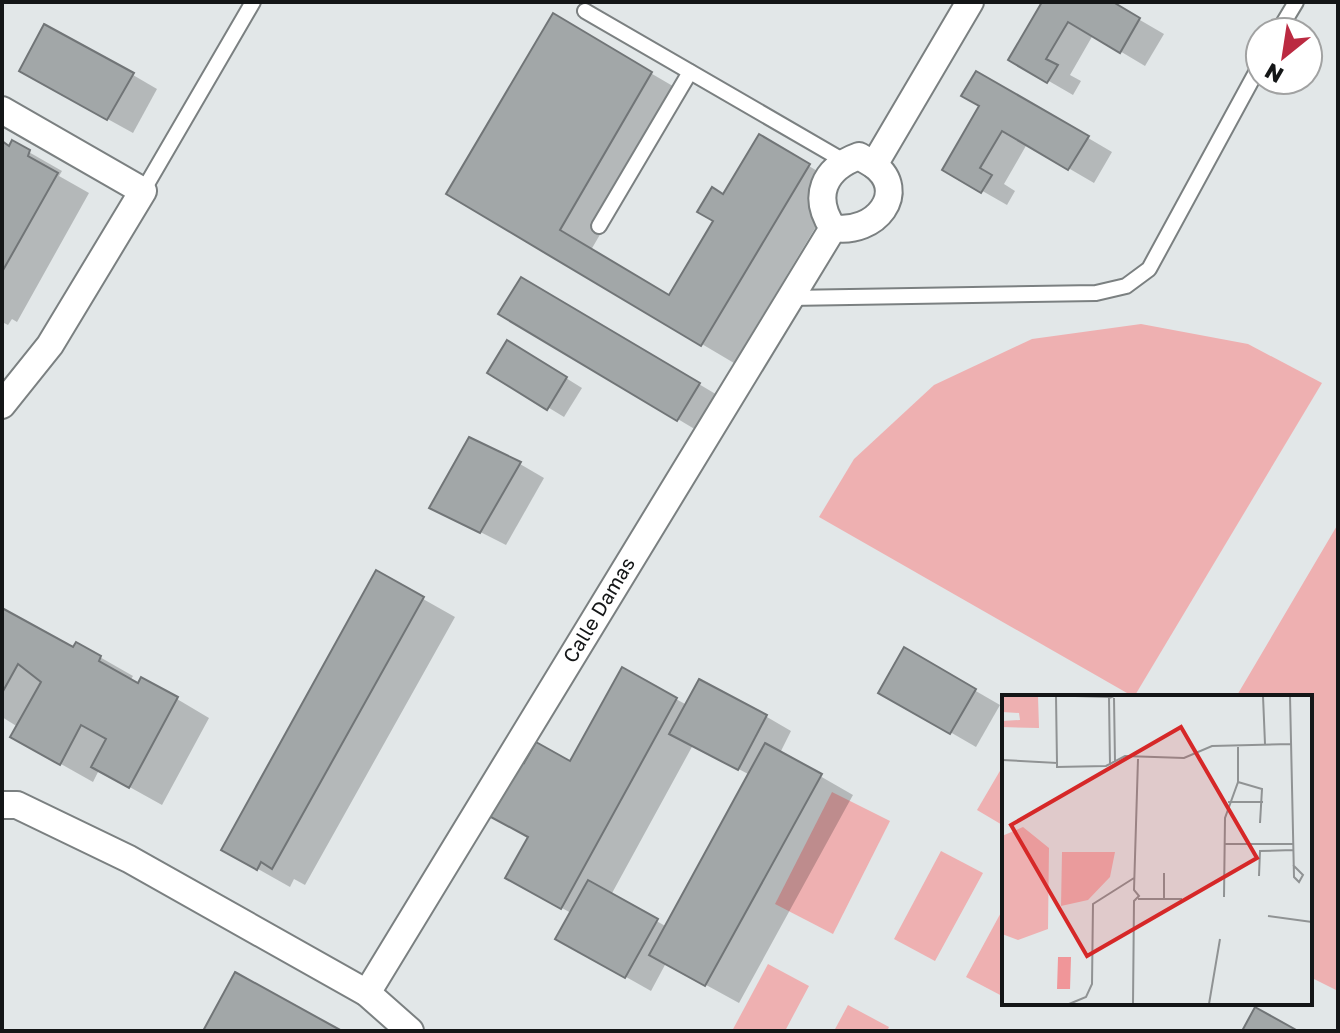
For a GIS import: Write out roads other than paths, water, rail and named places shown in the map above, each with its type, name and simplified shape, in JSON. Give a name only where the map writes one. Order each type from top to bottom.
[{"type":"street","points":[[874,165],[970,2]]},
{"type":"street","points":[[2,110],[143,191],[50,345],[2,405]]},
{"type":"street","points":[[859,156],[883,172],[887,185],[886,207],[869,225],[849,231],[833,228],[824,214],[820,195],[825,179],[844,161],[859,156]]},
{"type":"street","name":"Calle Damas","points":[[367,993],[833,228]]},
{"type":"street","points":[[2,805],[17,805],[129,859],[367,993],[410,1031]]},
{"type":"lane","points":[[143,191],[253,2]]},
{"type":"lane","points":[[585,11],[844,161]]},
{"type":"lane","points":[[599,226],[690,72]]},
{"type":"lane","points":[[789,298],[1081,293],[1126,286],[1149,269],[1244,94]]}]
